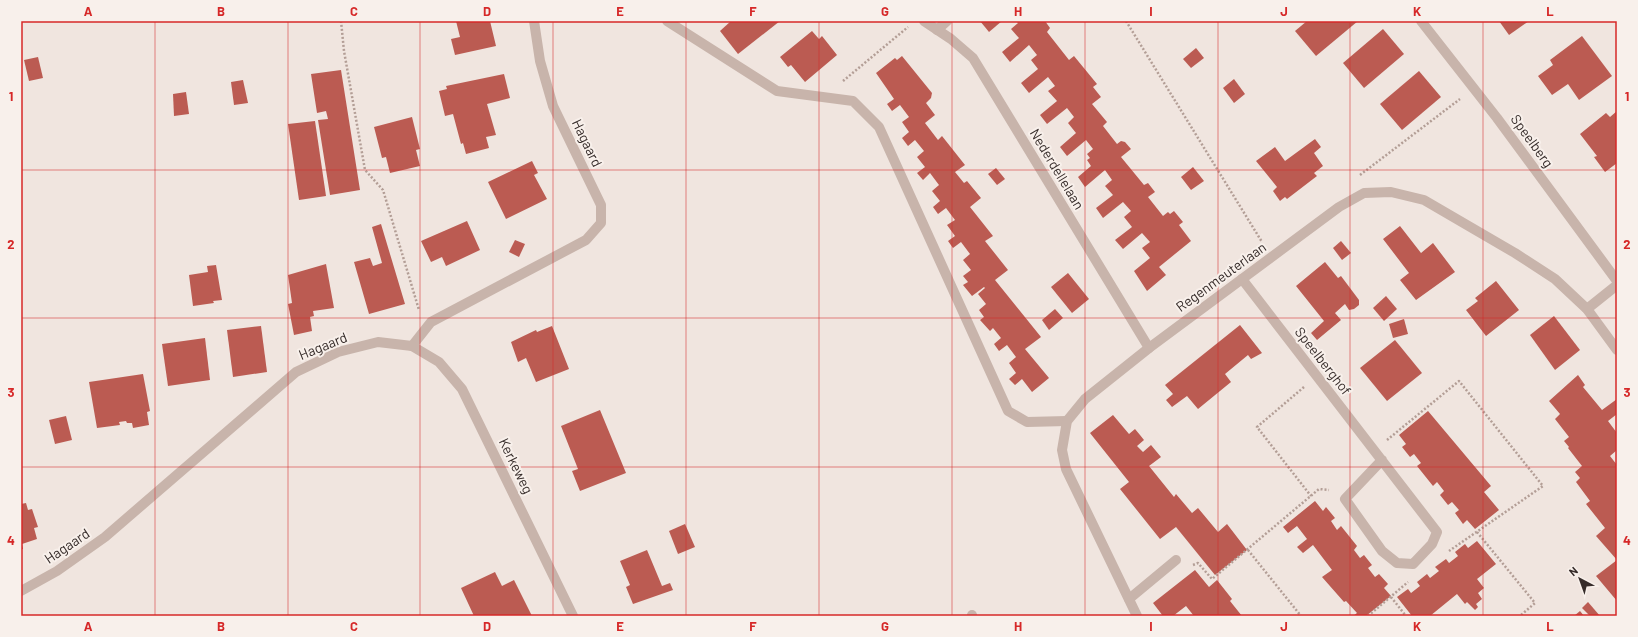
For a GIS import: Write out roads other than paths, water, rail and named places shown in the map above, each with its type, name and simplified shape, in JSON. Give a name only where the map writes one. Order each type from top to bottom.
[{"type":"street","name":"Hagaard","points":[[21,591],[57,571],[105,537],[296,372],[338,352],[378,342],[412,346],[431,322],[586,240],[601,223],[601,205],[554,106],[540,62],[534,21]]},
{"type":"street","points":[[667,21],[777,91],[853,101],[879,127],[1008,411],[1027,422],[1067,421]]},
{"type":"street","name":"Nederdellelaan","points":[[924,21],[951,39],[973,58],[1149,348]]},
{"type":"street","points":[[938,30],[947,21]]},
{"type":"street","name":"Speelberg","points":[[1421,21],[1475,88],[1617,281]]},
{"type":"street","name":"Regenmeuterlaan","points":[[1138,616],[1066,469],[1062,450],[1067,421],[1085,399],[1149,348],[1339,206],[1364,193],[1391,192],[1424,200],[1515,253],[1555,279],[1587,309],[1615,343]]},
{"type":"street","name":"Speelberghof","points":[[1242,279],[1318,376],[1437,532],[1432,544],[1413,564],[1397,563],[1382,551],[1345,499],[1382,460]]},
{"type":"street","points":[[1587,309],[1617,285]]},
{"type":"street","name":"Kerkeweg","points":[[412,346],[439,362],[462,390],[573,616]]},
{"type":"street","points":[[1129,599],[1176,560]]}]
